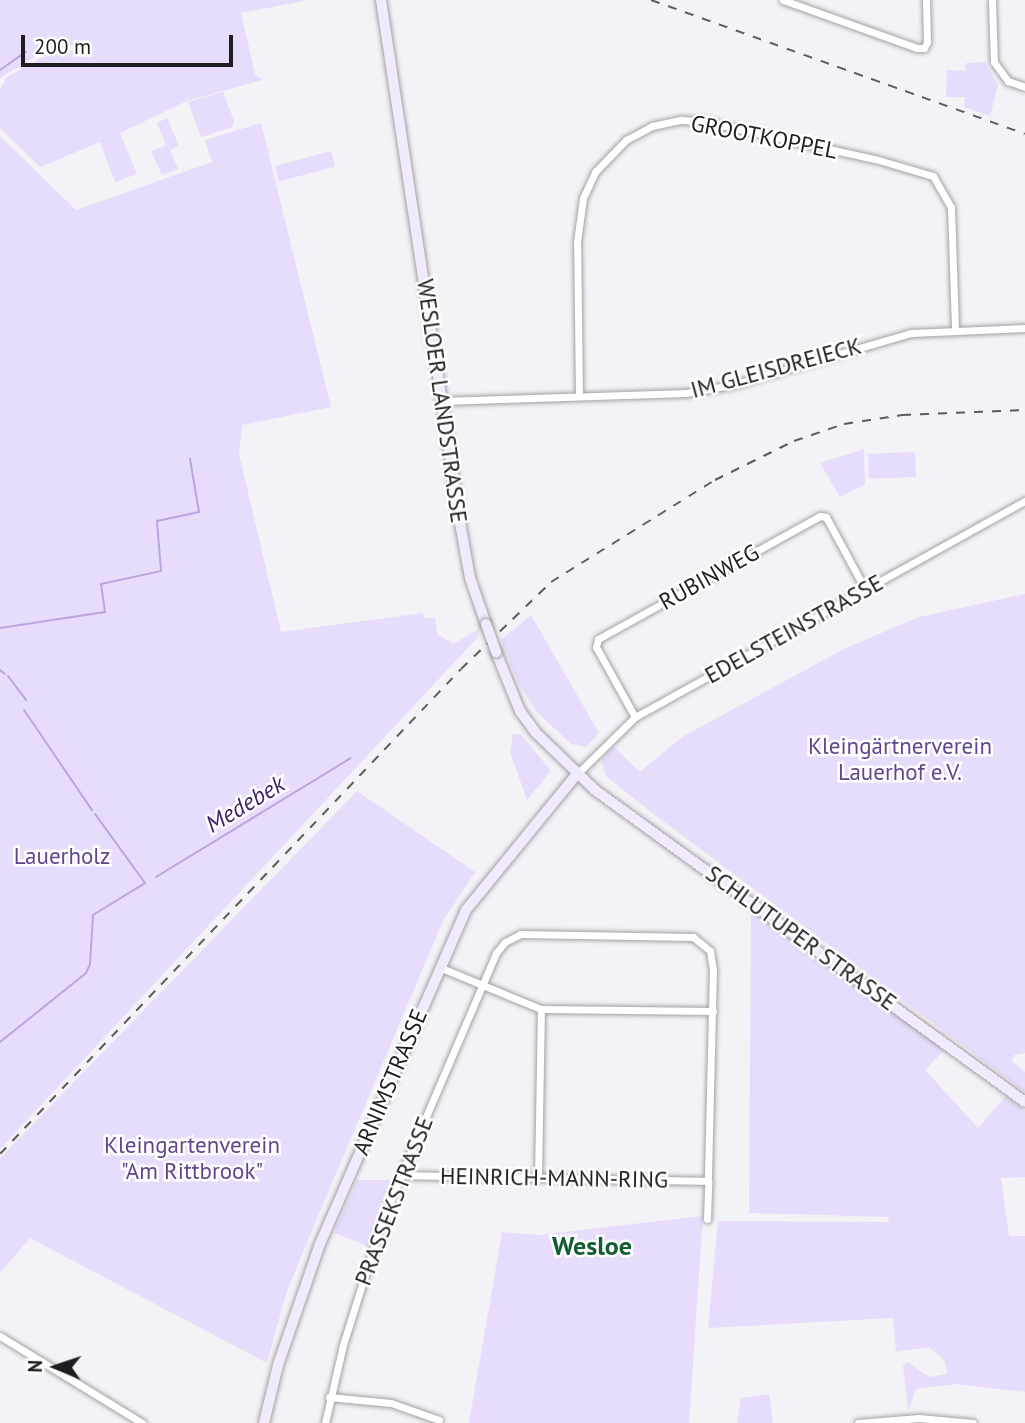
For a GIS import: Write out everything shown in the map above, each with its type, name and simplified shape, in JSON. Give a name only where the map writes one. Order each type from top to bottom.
[{"type":"main road","name":"WESLOER LANDSTRASSE","points":[[381,0],[470,578],[495,652],[520,711],[577,774]]},
{"type":"main road","name":"ARNIMSTRASSE","points":[[264,1423],[299,1298],[439,967],[466,910],[492,873],[577,774]]},
{"type":"main road","name":"SCHLUTUPER STRASSE","points":[[577,774],[1025,1102]]},
{"type":"street","points":[[783,0],[917,48],[924,48],[927,42],[926,0]]},
{"type":"street","points":[[992,0],[994,62],[1000,75],[1025,87]]},
{"type":"street","name":"GROOTKOPPEL","points":[[579,396],[577,243],[583,198],[595,172],[615,149],[639,132],[673,122],[701,120],[927,172],[944,189],[951,207],[955,328]]},
{"type":"street","name":"IM GLEISDREIECK","points":[[442,401],[716,388],[882,340],[955,328],[1025,328]]},
{"type":"street","name":"EDELSTEINSTRASSE","points":[[577,774],[635,717],[1025,501]]},
{"type":"street","name":"RUBINWEG","points":[[635,717],[596,643],[824,515],[865,589]]},
{"type":"street","points":[[482,986],[496,953],[505,942],[521,934],[693,937],[702,942],[713,960],[707,1219]]},
{"type":"street","points":[[439,967],[541,1009],[713,1011]]},
{"type":"street","name":"PRASSEKSTRASSE","points":[[325,1423],[329,1397],[379,1230],[482,986]]},
{"type":"street","points":[[538,1178],[541,1009]]},
{"type":"street","name":"HEINRICH-MANN-RING","points":[[401,1175],[708,1181]]},
{"type":"street","points":[[0,1336],[142,1423]]},
{"type":"street","points":[[329,1397],[391,1403],[439,1420]]},
{"type":"street","points":[[858,1423],[902,1419],[973,1423]]},
{"type":"green space","points":[[0,0],[309,0],[241,13],[255,74],[262,80],[187,101],[120,133],[137,174],[115,182],[100,142],[40,167],[0,128],[0,89],[7,77],[45,56],[81,49],[85,42],[43,52],[0,78],[0,71],[34,47],[0,68]]},
{"type":"green space","points":[[985,62],[998,85],[990,116],[964,107],[965,97],[946,97],[947,70],[965,71],[966,63]]},
{"type":"green space","points":[[223,92],[234,121],[232,127],[201,137],[188,102]]},
{"type":"green space","points":[[167,118],[179,146],[170,150],[178,169],[162,175],[151,151],[166,145],[157,123]]},
{"type":"green space","name":"Lauerholz","points":[[261,123],[331,407],[242,425],[239,454],[281,632],[423,613],[424,618],[435,618],[437,634],[453,644],[479,629],[478,637],[0,1149],[0,136],[76,210],[212,162],[205,140]]},
{"type":"green space","points":[[331,151],[335,166],[279,181],[275,166]]},
{"type":"green space","points":[[864,449],[865,484],[840,497],[820,463]]},
{"type":"green space","points":[[915,452],[916,477],[869,479],[868,454]]},
{"type":"green space","name":"Kleingärtnerverein Lauerhof e.V.","points":[[1025,594],[1025,1053],[1014,1055],[1012,1061],[1025,1072],[1025,1092],[652,813],[606,776],[601,761],[613,746],[640,772],[682,737],[846,648],[919,617]]},
{"type":"green space","points":[[531,615],[599,733],[586,747],[571,744],[537,712],[519,685],[501,640]]},
{"type":"green space","points":[[513,734],[521,734],[551,771],[527,800],[510,752]]},
{"type":"green space","name":"Kleingartenverein \"Am Rittbrook\"","points":[[357,791],[475,872],[443,921],[286,1294],[267,1363],[30,1238],[0,1273],[0,1158]]},
{"type":"green space","points":[[751,906],[944,1050],[925,1070],[978,1128],[1006,1096],[1025,1111],[1025,1177],[1001,1178],[1009,1236],[1025,1236],[1025,1392],[956,1384],[916,1389],[908,1411],[903,1365],[908,1362],[929,1377],[947,1374],[947,1369],[944,1360],[929,1347],[896,1352],[893,1318],[708,1328],[718,1221],[889,1222],[888,1217],[749,1213]]},
{"type":"green space","points":[[357,1180],[392,1180],[368,1246],[334,1233]]},
{"type":"green space","points":[[703,1216],[689,1423],[469,1423],[502,1232],[538,1235]]},
{"type":"green space","points":[[769,1394],[773,1423],[737,1423],[741,1398]]},
{"type":"waterway","points":[[0,70],[26,52]]},
{"type":"waterway","points":[[0,628],[105,612],[101,584],[161,571],[157,521],[199,512],[190,459]]},
{"type":"waterway","points":[[0,670],[5,674]]},
{"type":"waterway","points":[[8,676],[26,700]]},
{"type":"waterway","points":[[24,710],[92,810]]},
{"type":"waterway","name":"Medebek","points":[[156,877],[351,758]]},
{"type":"waterway","name":"Medebek","points":[[0,1042],[86,973],[90,964],[93,915],[145,883],[95,814]]},
{"type":"railway","points":[[651,0],[1025,134]]},
{"type":"railway","points":[[0,1154],[461,669],[551,582],[715,480],[794,441],[844,424],[902,415],[1025,410]]},
{"type":"district","name":"Wesloe","points":[[592,1246]]}]
